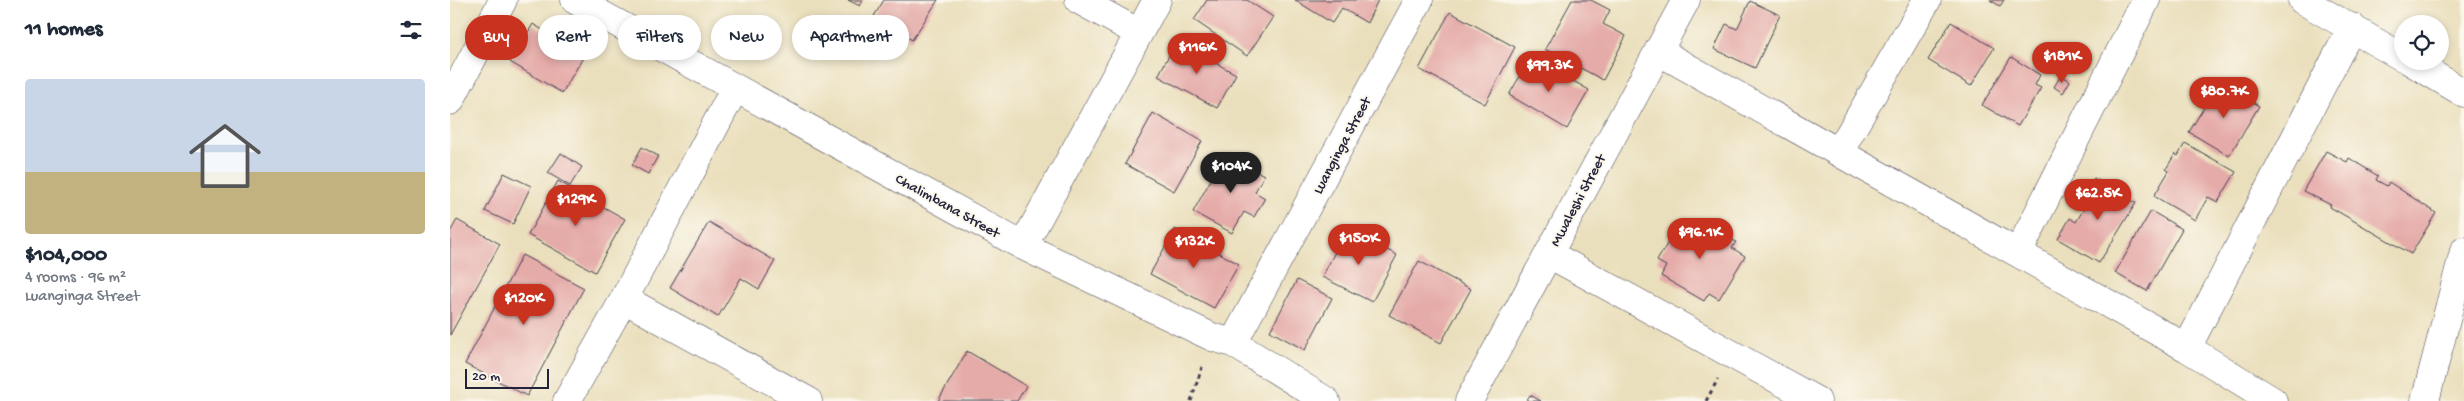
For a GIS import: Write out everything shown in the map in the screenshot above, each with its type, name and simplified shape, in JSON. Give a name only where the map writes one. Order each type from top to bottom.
[{"type":"street","points":[[450,101],[503,0]]},
{"type":"street","name":"Chalimbana Street","points":[[575,0],[1023,246],[1223,340],[1326,401]]},
{"type":"street","points":[[1079,0],[1139,33]]},
{"type":"street","points":[[1023,246],[1157,0]]},
{"type":"street","name":"Luanginga Street","points":[[1223,340],[1419,0]]},
{"type":"street","name":"Mwaleshi Street","points":[[1469,401],[1686,0]]},
{"type":"street","points":[[1839,152],[1926,0]]},
{"type":"street","points":[[2018,253],[2146,0]]},
{"type":"street","points":[[2302,0],[2394,52]]},
{"type":"street","points":[[2187,348],[2352,27]]},
{"type":"street","points":[[1658,51],[2187,348],[2273,401]]},
{"type":"street","points":[[2425,70],[2464,93]]},
{"type":"street","points":[[567,401],[624,299],[735,88]]},
{"type":"street","points":[[2425,401],[2464,251]]},
{"type":"street","points":[[1549,254],[1816,401]]},
{"type":"street","points":[[624,299],[808,401]]},
{"type":"path","points":[[1191,401],[1223,340]]},
{"type":"building","points":[[848,0],[863,0],[860,6]]},
{"type":"building","points":[[884,0],[938,0],[912,40],[909,38],[909,15],[875,15]]},
{"type":"building","points":[[1207,0],[1247,0],[1273,17],[1247,56],[1194,20]]},
{"type":"building","points":[[1295,0],[1378,0],[1367,23],[1342,8],[1332,23]]},
{"type":"building","points":[[1572,0],[1591,0],[1610,10],[1603,24],[1626,36],[1603,80],[1545,49]]},
{"type":"building","points":[[1990,0],[2004,0],[2000,6]]},
{"type":"building","points":[[1750,1],[1780,15],[1755,68],[1714,49],[1726,24],[1737,29]]},
{"type":"building","points":[[1450,12],[1515,47],[1485,104],[1419,69]]},
{"type":"building","points":[[1951,22],[1994,48],[1971,86],[1928,60]]},
{"type":"building","points":[[533,24],[538,27],[538,60],[582,60],[562,93],[510,62],[511,60],[528,60],[528,32]]},
{"type":"building","points":[[1176,42],[1236,74],[1217,108],[1158,76]]},
{"type":"building","points":[[1531,57],[1589,90],[1567,129],[1509,95]]},
{"type":"building","points":[[2011,57],[2040,75],[2035,85],[2041,88],[2018,126],[1982,105]]},
{"type":"building","points":[[2061,75],[2070,81],[2063,93],[2054,87]]},
{"type":"building","points":[[2219,83],[2259,106],[2229,156],[2189,132]]},
{"type":"building","points":[[1153,113],[1202,141],[1174,191],[1125,164]]},
{"type":"building","points":[[2185,143],[2236,172],[2218,202],[2208,197],[2195,220],[2154,196],[2169,171],[2166,169],[2175,154],[2178,156]]},
{"type":"building","points":[[642,147],[658,156],[648,174],[632,165]]},
{"type":"building","points":[[2326,151],[2347,162],[2349,158],[2378,176],[2376,180],[2387,186],[2389,182],[2436,213],[2411,254],[2330,207],[2331,205],[2303,191]]},
{"type":"building","points":[[561,153],[582,167],[570,186],[548,173]]},
{"type":"building","points":[[1225,154],[1264,175],[1255,192],[1265,198],[1254,217],[1244,212],[1232,233],[1193,212]]},
{"type":"building","points":[[504,173],[531,186],[513,224],[485,211]]},
{"type":"building","points":[[2094,178],[2136,203],[2099,263],[2058,239],[2070,218],[2076,222],[2088,202],[2082,199]]},
{"type":"building","points":[[558,181],[625,219],[595,272],[528,235]]},
{"type":"building","points":[[2151,211],[2182,229],[2147,291],[2115,273]]},
{"type":"building","points":[[1698,219],[1736,242],[1732,248],[1745,256],[1719,299],[1709,293],[1704,301],[1661,276],[1666,266],[1657,261],[1681,220],[1693,227]]},
{"type":"building","points":[[457,220],[500,244],[450,335],[450,232]]},
{"type":"building","points":[[709,222],[775,261],[759,289],[741,278],[718,317],[670,288]]},
{"type":"building","points":[[1175,229],[1239,264],[1214,308],[1150,274]]},
{"type":"building","points":[[1347,229],[1397,255],[1372,302],[1322,277]]},
{"type":"building","points":[[522,255],[584,288],[527,396],[465,364]]},
{"type":"building","points":[[1419,261],[1471,289],[1441,343],[1389,315]]},
{"type":"building","points":[[1297,280],[1332,298],[1305,350],[1270,331]]},
{"type":"building","points":[[967,351],[1026,386],[1017,401],[938,401]]},
{"type":"building","points":[[1530,395],[1541,401],[1526,401]]}]
